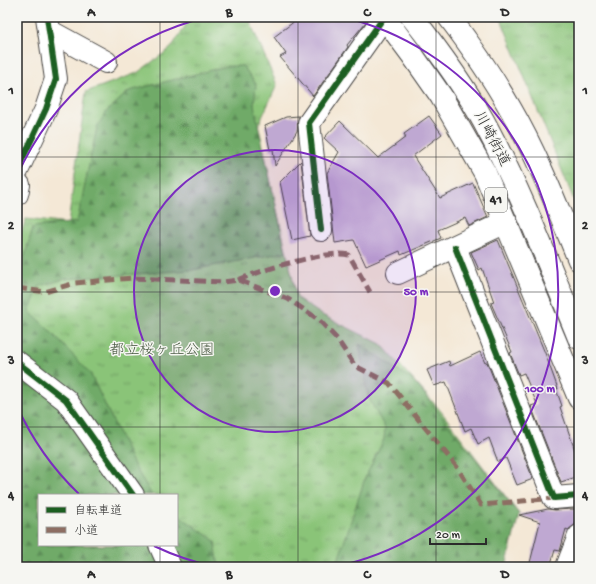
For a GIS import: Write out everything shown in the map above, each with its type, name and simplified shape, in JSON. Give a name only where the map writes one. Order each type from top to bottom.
[{"type":"main road","name":"41","points":[[384,17],[414,56],[441,96],[485,173],[579,398]]},
{"type":"main road","points":[[321,230],[309,123],[384,17]]},
{"type":"main road","name":"川崎街道","points":[[412,17],[434,45],[483,121],[528,214],[579,338]]},
{"type":"main road","name":"川崎街道","points":[[449,17],[489,73],[511,108],[556,203],[579,260]]},
{"type":"main road","points":[[49,24],[106,62]]},
{"type":"main road","points":[[17,184],[56,79],[49,24]]},
{"type":"main road","points":[[398,273],[506,222]]},
{"type":"main road","points":[[454,247],[554,498],[579,496]]},
{"type":"main road","points":[[17,362],[66,400],[132,494]]},
{"type":"main road","points":[[567,567],[579,536]]},
{"type":"main road","points":[[160,546],[170,567]]},
{"type":"green space","name":"都立桜ヶ丘公園","points":[[191,17],[248,17],[277,85],[258,126],[297,298],[322,315],[381,344],[440,410],[519,514],[501,567],[17,567],[17,244],[26,219],[68,224],[86,92],[137,73],[171,48]]},
{"type":"green space","points":[[500,17],[579,17],[579,213],[501,19]]},
{"type":"green space","points":[[227,66],[243,66],[256,84],[254,105],[286,252],[192,270],[65,279],[40,286],[29,311],[90,373],[135,467],[151,494],[38,494],[38,546],[178,546],[178,515],[215,541],[219,567],[17,567],[17,271],[22,266],[33,227],[77,222],[97,127],[106,112],[129,91]]},
{"type":"green space","points":[[359,344],[414,381],[519,514],[506,567],[336,567],[365,478],[384,439],[385,428],[368,397]]},
{"type":"building","points":[[300,17],[361,17],[366,22],[347,45],[348,47],[313,96],[280,57],[286,54],[274,37]]},
{"type":"building","points":[[299,116],[297,131],[275,166],[273,149],[270,150],[265,126],[286,117]]},
{"type":"building","points":[[429,116],[442,134],[413,156],[440,198],[473,183],[488,217],[469,226],[465,218],[438,230],[441,238],[401,255],[400,251],[366,266],[354,240],[335,243],[327,173],[339,152],[324,138],[340,121],[378,158],[406,137],[404,134]]},
{"type":"building","points":[[301,161],[310,236],[292,240],[280,182]]},
{"type":"building","points":[[498,240],[545,353],[558,389],[556,389],[562,406],[560,407],[579,462],[579,476],[561,482],[531,406],[537,404],[524,373],[519,375],[510,353],[512,352],[491,303],[494,302],[482,268],[479,270],[471,252]]},
{"type":"building","points":[[480,352],[485,363],[487,362],[533,479],[517,485],[506,458],[498,462],[489,438],[478,444],[471,428],[465,431],[446,382],[434,386],[427,370],[449,361],[450,366]]},
{"type":"building","points":[[548,509],[573,509],[579,512],[575,525],[568,530],[566,529],[560,551],[555,550],[550,567],[529,567],[540,522],[519,515]]},
{"type":"marked path","points":[[238,280],[261,271],[294,262],[326,255],[339,254],[349,255],[370,292]]},
{"type":"marked path","points":[[17,288],[45,292],[75,283],[132,278],[223,282],[238,280],[288,299],[318,319],[337,339],[355,366],[389,383],[457,467],[481,505],[554,498]]},
{"type":"cycle path","points":[[17,171],[46,109],[56,79],[47,17]]},
{"type":"cycle path","points":[[321,230],[309,123],[384,17]]},
{"type":"cycle path","points":[[455,247],[554,498],[579,496]]},
{"type":"cycle path","points":[[17,362],[66,400],[132,494]]}]
